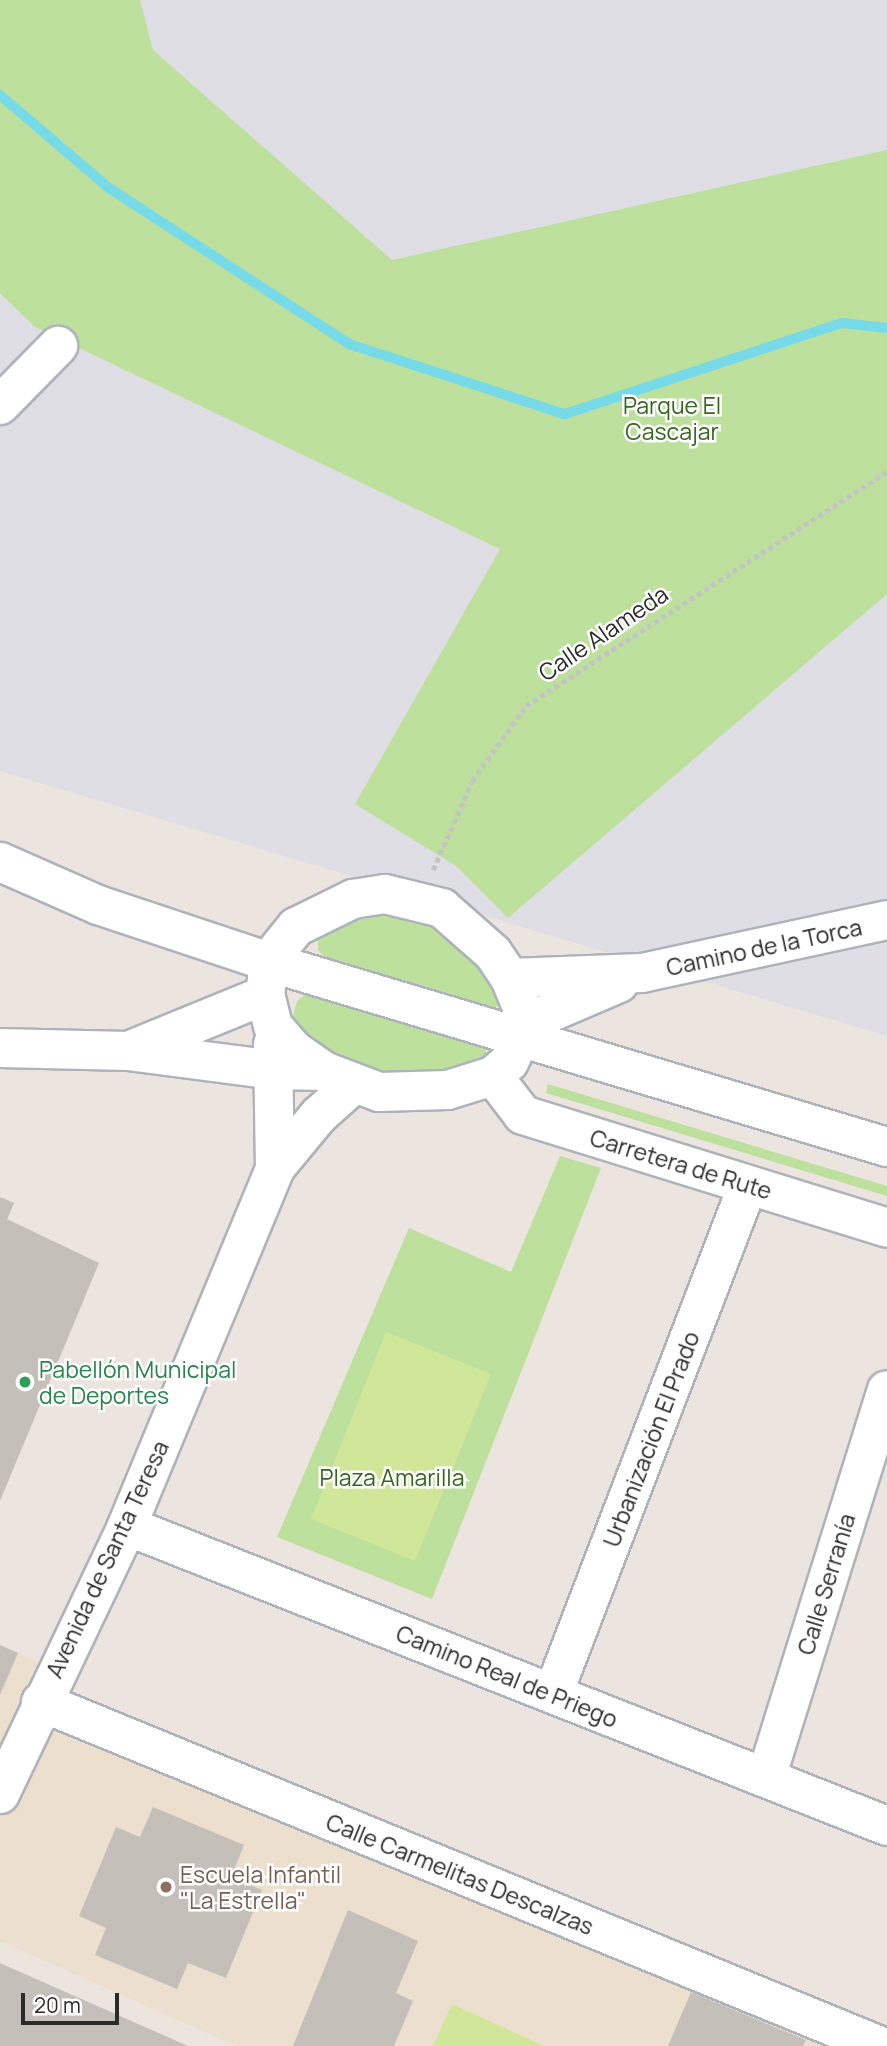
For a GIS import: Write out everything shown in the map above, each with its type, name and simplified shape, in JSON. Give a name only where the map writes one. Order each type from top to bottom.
[{"type":"street","points":[[0,405],[58,346]]},
{"type":"street","points":[[0,862],[98,905],[270,994],[526,1030],[887,1147]]},
{"type":"street","points":[[0,1048],[128,1051],[339,1078],[412,1094],[473,1085],[493,1076],[509,1062],[526,1030],[510,978],[471,929],[442,908],[419,899],[385,894],[353,899],[296,927],[270,994],[293,1049],[339,1078]]},
{"type":"street","name":"Camino de la Torca","points":[[510,978],[642,973],[887,920]]},
{"type":"street","name":"Camino de la Torca","points":[[526,1030],[642,973]]},
{"type":"street","points":[[128,1051],[270,994]]},
{"type":"street","name":"Avenida de Santa Teresa","points":[[270,994],[275,1168]]},
{"type":"street","name":"Carretera de Rute","points":[[493,1076],[523,1115],[887,1228]]},
{"type":"street","name":"Avenida de Santa Teresa","points":[[0,1794],[41,1702],[127,1526],[275,1168],[319,1115],[339,1078]]},
{"type":"street","name":"Urbanización El Prado","points":[[553,1694],[748,1185]]},
{"type":"street","name":"Calle Serranía","points":[[766,1778],[887,1390]]},
{"type":"street","name":"Camino Real de Priego","points":[[127,1526],[887,1826]]},
{"type":"street","name":"Calle Carmelitas Descalzas","points":[[41,1702],[880,2046]]},
{"type":"path","name":"Calle Alameda","points":[[419,899],[472,781],[526,706],[887,472]]},
{"type":"shaded area","points":[[0,0],[887,0],[887,1036],[0,771]]},
{"type":"shaded area","points":[[0,1645],[55,1670],[41,1701],[880,2046],[236,2046],[0,1941]]},
{"type":"green space","name":"Parque El Cascajar","points":[[0,0],[140,0],[153,50],[392,260],[887,150],[887,594],[508,918],[456,866],[355,804],[500,549],[35,327],[0,293]]},
{"type":"green space","points":[[393,912],[421,918],[451,934],[477,960],[501,998],[500,1006],[491,1008],[325,957],[318,950],[318,940],[337,925]]},
{"type":"green space","points":[[305,995],[485,1046],[488,1060],[480,1066],[420,1076],[381,1072],[348,1062],[298,1027],[293,1016],[297,1001]]},
{"type":"green space","points":[[548,1084],[887,1186],[887,1196],[546,1093]]},
{"type":"green space","name":"Plaza Amarilla","points":[[560,1156],[601,1168],[432,1599],[277,1537],[409,1228],[511,1272]]},
{"type":"green space","points":[[386,1332],[491,1374],[415,1561],[311,1519]]},
{"type":"green space","points":[[452,2004],[544,2046],[433,2046]]},
{"type":"building","name":"Pabellón Municipal de Deportes","points":[[0,1197],[14,1203],[7,1219],[99,1263],[0,1501]]},
{"type":"building","points":[[0,1645],[18,1653],[0,1695]]},
{"type":"building","points":[[153,1807],[244,1845],[231,1877],[262,1890],[226,1978],[188,1963],[177,1989],[95,1955],[106,1928],[79,1916],[116,1827],[140,1837]]},
{"type":"building","points":[[348,1910],[418,1941],[396,1993],[413,2001],[394,2046],[293,2046]]},
{"type":"building","points":[[0,1963],[188,2046],[0,2046]]},
{"type":"building","points":[[691,1992],[806,2040],[803,2046],[668,2046]]},
{"type":"waterway","points":[[0,95],[109,188],[349,344],[565,414],[842,323],[887,328]]},
{"type":"place","name":"Pabellón Municipal de Deportes","points":[[25,1382]]},
{"type":"place","name":"Escuela Infantil \"La Estrella\"","points":[[166,1887]]}]
